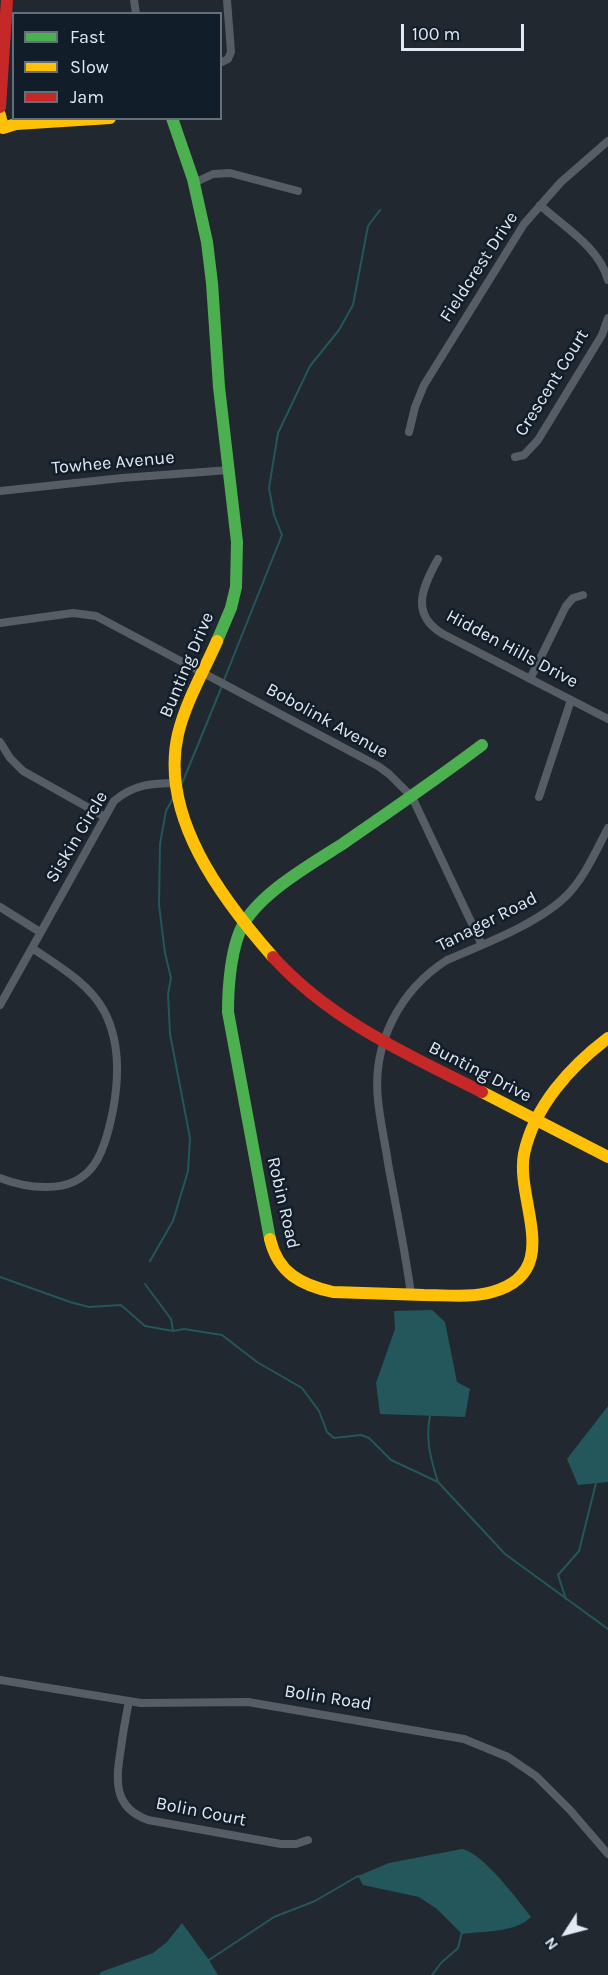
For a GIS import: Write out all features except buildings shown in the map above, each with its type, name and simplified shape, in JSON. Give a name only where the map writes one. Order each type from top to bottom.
[{"type":"street","points":[[0,107],[6,0]]},
{"type":"street","points":[[222,62],[228,59],[231,52],[227,0]]},
{"type":"street","points":[[1,124],[79,120]]},
{"type":"street","name":"Bunting Drive","points":[[173,120],[194,183],[208,245],[219,384],[236,524],[237,579],[230,609],[179,730],[175,753],[182,811],[193,843],[244,923],[281,966],[318,1000],[364,1032],[608,1157]]},
{"type":"street","name":"Fieldcrest Drive","points":[[409,432],[415,407],[428,379],[524,224],[576,167],[608,141]]},
{"type":"street","points":[[194,183],[213,174],[230,173],[298,191]]},
{"type":"street","points":[[540,205],[595,253],[608,280]]},
{"type":"street","name":"Crescent Court","points":[[515,457],[528,452],[538,440],[602,335],[608,318]]},
{"type":"street","name":"Towhee Avenue","points":[[0,491],[122,478],[229,470]]},
{"type":"street","name":"Hidden Hills Drive","points":[[438,559],[422,594],[422,605],[429,622],[443,634],[608,719]]},
{"type":"street","points":[[530,678],[566,606],[573,598],[583,595]]},
{"type":"street","name":"Bobolink Avenue","points":[[0,623],[73,613],[89,614],[378,766],[412,797],[482,945]]},
{"type":"street","points":[[539,797],[571,700]]},
{"type":"street","points":[[0,742],[9,758],[23,771],[105,817]]},
{"type":"street","name":"Robin Road","points":[[482,745],[412,797],[294,876],[267,897],[244,923],[230,970],[228,1012],[267,1229],[275,1256],[290,1275],[314,1288],[333,1292],[449,1296],[489,1294],[511,1284],[523,1273],[532,1254],[534,1238],[523,1172],[524,1155],[529,1137],[552,1092],[568,1071],[608,1038]]},
{"type":"street","name":"Siskin Circle","points":[[0,1005],[114,801],[128,790],[153,783],[177,783]]},
{"type":"street","name":"Tanager Road","points":[[411,1294],[378,1100],[378,1072],[388,1030],[397,1009],[417,983],[447,960],[544,914],[562,900],[577,883],[608,828]]},
{"type":"street","points":[[0,907],[40,932]]},
{"type":"street","points":[[0,1178],[24,1185],[61,1187],[81,1178],[94,1166],[105,1146],[116,1093],[117,1057],[104,1012],[87,989],[32,948]]},
{"type":"street","name":"Bolin Road","points":[[0,1680],[129,1701],[168,1704],[248,1702],[451,1736],[508,1757],[536,1776],[570,1810],[608,1854]]},
{"type":"street","name":"Bolin Court","points":[[129,1701],[117,1778],[122,1800],[136,1814],[148,1820],[281,1844],[296,1844],[308,1840]]},
{"type":"water","points":[[432,1310],[445,1322],[457,1382],[470,1389],[465,1417],[380,1414],[376,1383],[395,1329],[394,1311]]},
{"type":"water","points":[[608,1406],[608,1482],[578,1485],[567,1459]]},
{"type":"water","points":[[462,1849],[480,1859],[509,1889],[531,1917],[508,1929],[462,1934],[437,1909],[419,1897],[363,1885],[358,1876],[389,1863]]},
{"type":"water","points":[[182,1923],[218,1975],[99,1975],[101,1972],[153,1953],[167,1942]]},
{"type":"waterway","points":[[224,680],[282,535],[274,515],[269,488],[278,433],[310,366],[339,330],[353,305],[368,226],[380,210]]},
{"type":"waterway","points":[[181,786],[222,686]]},
{"type":"waterway","points":[[150,1261],[173,1221],[188,1171],[190,1138],[170,1034],[168,994],[171,978],[165,953],[159,905],[160,844],[166,811],[173,798]]},
{"type":"waterway","points":[[0,1277],[89,1307],[121,1305],[145,1326],[222,1335],[257,1362],[302,1388],[319,1411],[327,1432],[334,1438],[361,1435],[369,1438],[391,1460],[438,1482],[505,1554],[608,1629]]},
{"type":"waterway","points":[[145,1284],[171,1319],[173,1331]]},
{"type":"waterway","points":[[430,1416],[428,1441],[438,1482]]},
{"type":"waterway","points":[[566,1599],[558,1575],[579,1551],[596,1483]]},
{"type":"waterway","points":[[209,1960],[274,1917],[315,1901],[358,1876],[361,1877]]},
{"type":"waterway","points":[[432,1975],[441,1963],[458,1948],[462,1932]]},
{"type":"traffic: fast","points":[[173,120],[193,179],[207,242],[219,387],[237,542],[236,587],[231,608],[217,641]]},
{"type":"traffic: fast","points":[[270,1239],[228,1012],[231,966],[240,932],[252,911],[276,889],[482,745]]},
{"type":"traffic: slow","points":[[0,115],[3,128],[16,124],[79,120]]},
{"type":"traffic: slow","points":[[217,641],[181,722],[175,765],[178,795],[186,825],[199,855],[234,909],[273,957]]},
{"type":"traffic: slow","points":[[270,1239],[279,1261],[292,1276],[311,1286],[333,1292],[467,1296],[492,1292],[514,1282],[527,1269],[532,1252],[532,1233],[523,1173],[524,1154],[529,1136],[556,1088],[581,1061],[608,1038]]},
{"type":"traffic: slow","points":[[482,1092],[608,1157]]},
{"type":"traffic: jam","points":[[0,107],[7,0]]},
{"type":"traffic: jam","points":[[273,957],[296,980],[345,1018],[398,1049],[482,1092]]}]
